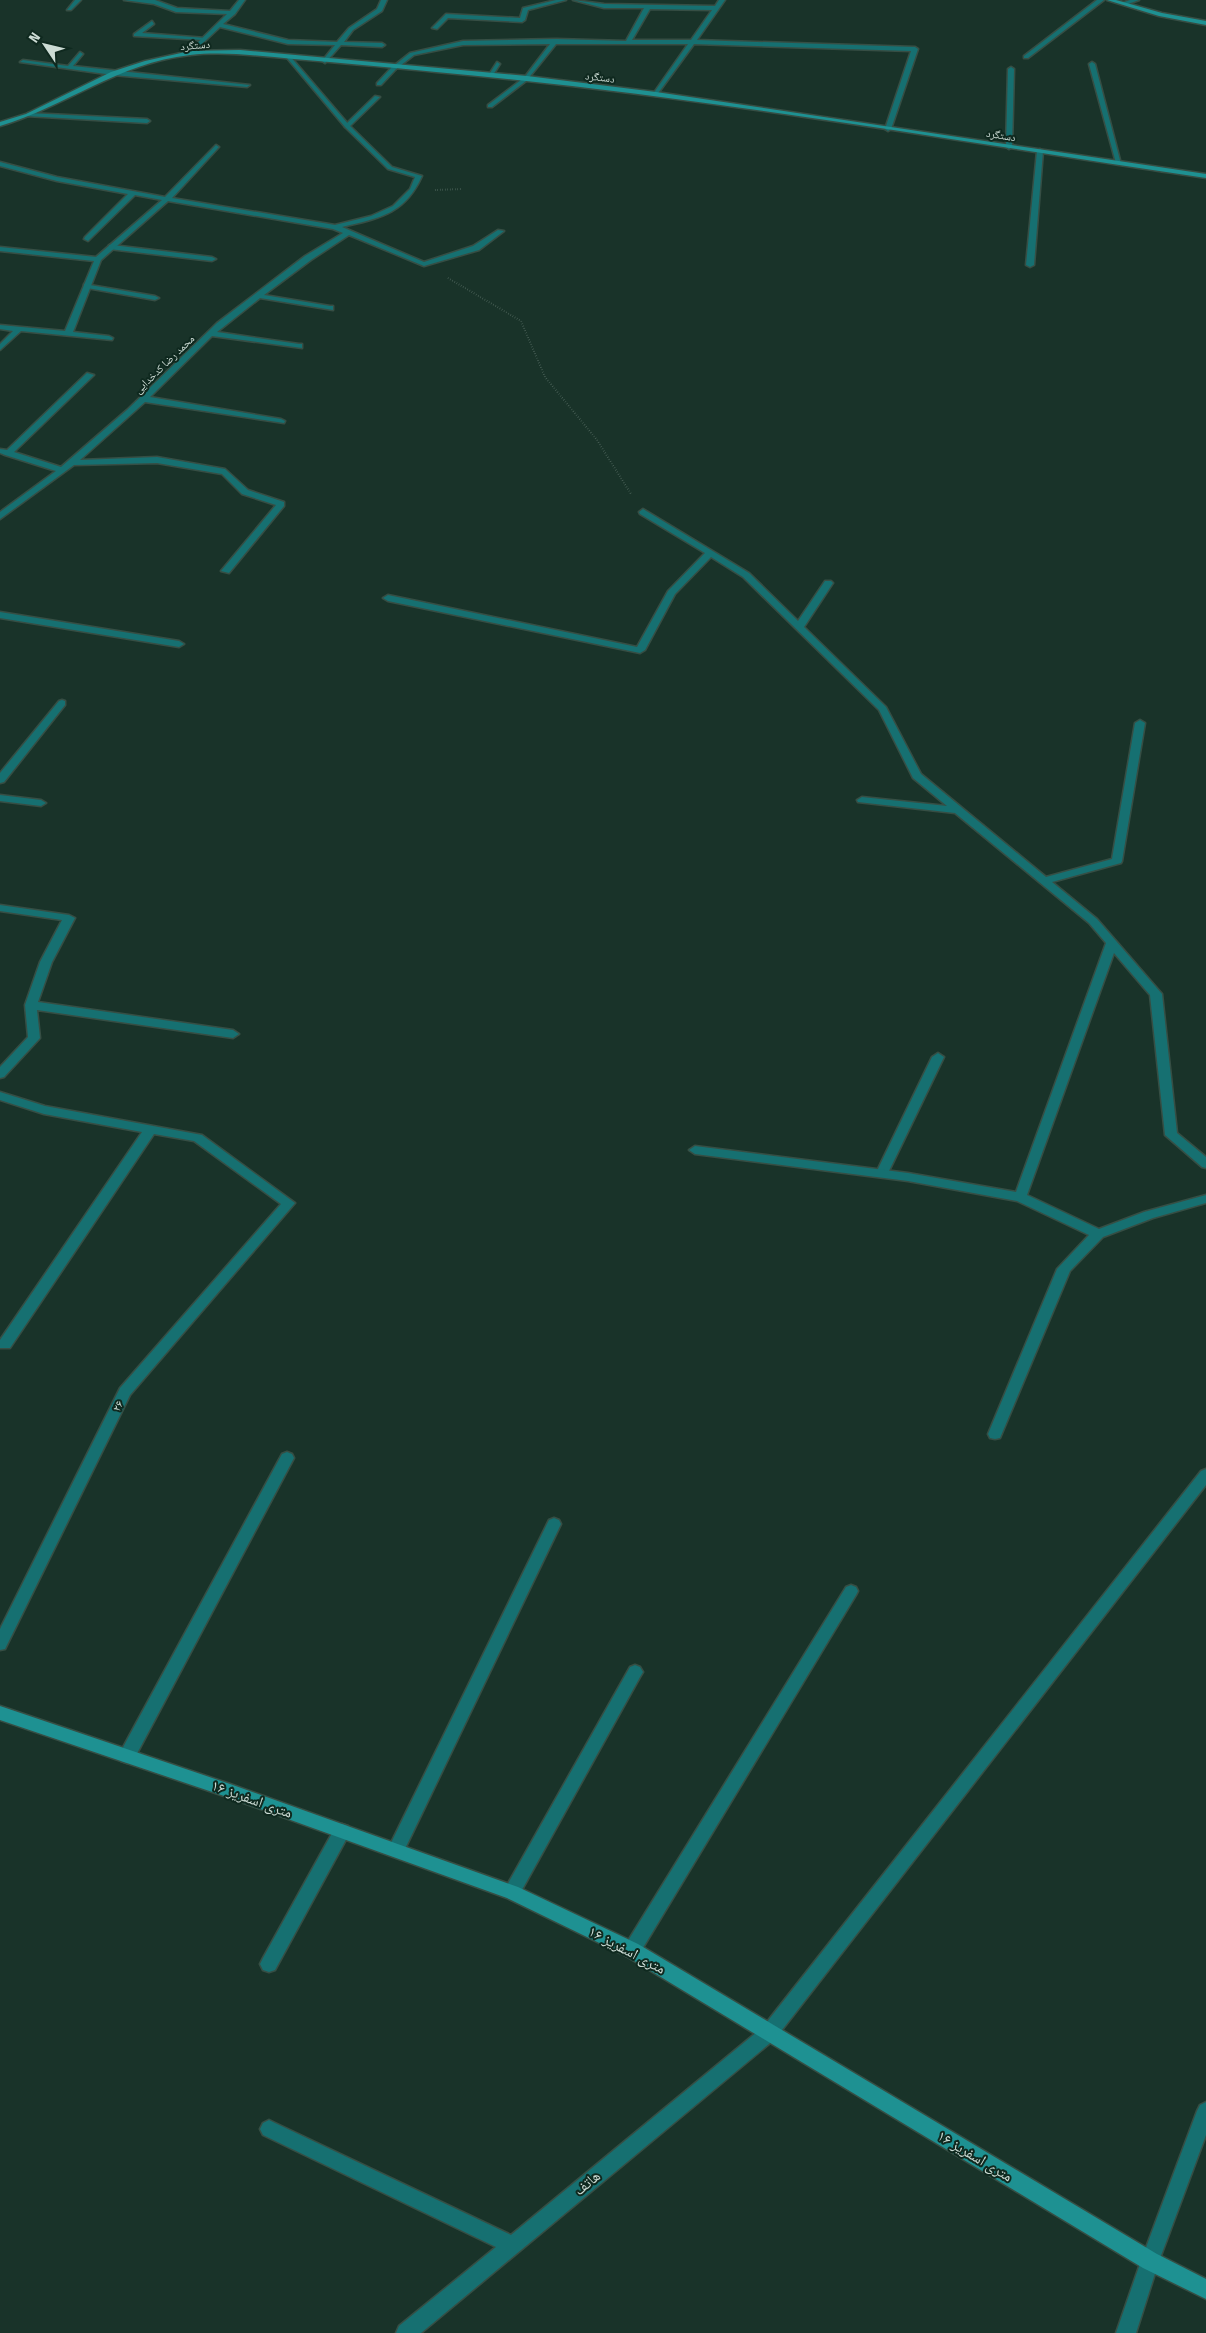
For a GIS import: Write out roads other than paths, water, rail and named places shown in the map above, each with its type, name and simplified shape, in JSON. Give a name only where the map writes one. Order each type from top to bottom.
[{"type":"main road","points":[[1110,0],[1162,15],[1206,24]]},
{"type":"main road","name":"دستگرد","points":[[0,124],[28,115],[113,74],[147,62],[190,53],[240,52],[394,68],[527,78],[656,94],[1206,176]]},
{"type":"main road","name":"۱۶ متری اسفریز","points":[[0,1713],[512,1892],[632,1950],[1150,2261],[1206,2289]]},
{"type":"street","points":[[69,9],[78,0]]},
{"type":"street","points":[[127,0],[155,2],[176,10],[233,13]]},
{"type":"street","points":[[190,53],[203,38],[233,13],[242,0]]},
{"type":"street","points":[[324,61],[351,29],[380,10],[384,0]]},
{"type":"street","points":[[435,28],[446,16],[522,20],[525,9],[563,0]]},
{"type":"street","points":[[576,0],[604,6],[716,8]]},
{"type":"street","points":[[656,94],[722,0]]},
{"type":"street","points":[[1026,57],[1101,0]]},
{"type":"street","points":[[1125,3],[1136,0]]},
{"type":"street","points":[[629,41],[648,7]]},
{"type":"street","points":[[152,23],[136,35],[203,38]]},
{"type":"street","points":[[221,24],[288,42],[382,45]]},
{"type":"street","points":[[490,106],[527,78],[556,41]]},
{"type":"street","points":[[379,84],[394,68],[412,54],[463,43],[629,41],[915,49],[888,128]]},
{"type":"street","points":[[69,68],[80,54]]},
{"type":"street","points":[[289,57],[347,126],[390,168],[419,176],[414,191],[393,211],[335,227]]},
{"type":"street","points":[[23,62],[113,74],[247,85]]},
{"type":"street","points":[[490,75],[497,64]]},
{"type":"street","points":[[1092,64],[1119,163]]},
{"type":"street","points":[[1009,147],[1012,69]]},
{"type":"street","points":[[347,126],[377,97]]},
{"type":"street","points":[[28,115],[147,121]]},
{"type":"street","points":[[68,334],[98,259],[167,199],[216,147]]},
{"type":"street","points":[[1030,265],[1040,151]]},
{"type":"street","points":[[0,164],[57,179],[335,227],[424,264],[476,248],[500,231]]},
{"type":"street","points":[[88,239],[133,193]]},
{"type":"street","name":"محمد رضا کدخدایی","points":[[0,516],[72,463],[144,399],[211,334],[308,258],[348,233]]},
{"type":"street","points":[[112,247],[212,259]]},
{"type":"street","points":[[0,249],[98,259]]},
{"type":"street","points":[[87,286],[155,298]]},
{"type":"street","points":[[258,296],[330,308]]},
{"type":"street","points":[[0,327],[109,338]]},
{"type":"street","points":[[0,348],[19,329]]},
{"type":"street","points":[[211,334],[299,346]]},
{"type":"street","points":[[4,452],[90,375]]},
{"type":"street","points":[[144,399],[281,421]]},
{"type":"street","points":[[4,452],[62,470]]},
{"type":"street","points":[[72,463],[157,460],[225,472],[245,492],[281,504],[226,571]]},
{"type":"street","points":[[643,512],[746,575],[883,708],[917,776],[1093,921],[1112,943],[1156,994],[1170,1135],[1206,1164]]},
{"type":"street","points":[[388,598],[640,650],[671,593],[710,553]]},
{"type":"street","points":[[799,627],[828,583]]},
{"type":"street","points":[[0,614],[178,644]]},
{"type":"street","points":[[0,780],[62,704]]},
{"type":"street","points":[[1044,881],[1117,861],[1140,723]]},
{"type":"street","points":[[0,798],[41,803]]},
{"type":"street","points":[[862,800],[958,810]]},
{"type":"street","points":[[0,908],[69,918],[46,962],[31,1005],[34,1038],[0,1074]]},
{"type":"street","points":[[1020,1197],[1112,943]]},
{"type":"street","points":[[31,1005],[233,1034]]},
{"type":"street","points":[[882,1173],[938,1056]]},
{"type":"street","points":[[0,1096],[44,1110],[150,1130],[5,1344]]},
{"type":"street","name":"۲۶","points":[[0,1644],[125,1392],[289,1203],[198,1138],[150,1130]]},
{"type":"street","points":[[695,1150],[882,1173],[1020,1197],[1098,1234]]},
{"type":"street","points":[[995,1434],[1064,1269],[1098,1234],[1149,1215],[1206,1199]]},
{"type":"street","points":[[127,1756],[287,1458]]},
{"type":"street","name":"هاتف","points":[[406,2333],[769,2033],[1206,1475]]},
{"type":"street","points":[[396,1850],[554,1524]]},
{"type":"street","points":[[632,1950],[851,1591]]},
{"type":"street","points":[[512,1892],[636,1672]]},
{"type":"street","points":[[269,1964],[342,1831]]},
{"type":"street","points":[[1126,2333],[1150,2261],[1206,2111]]},
{"type":"street","points":[[269,2129],[512,2245]]}]
